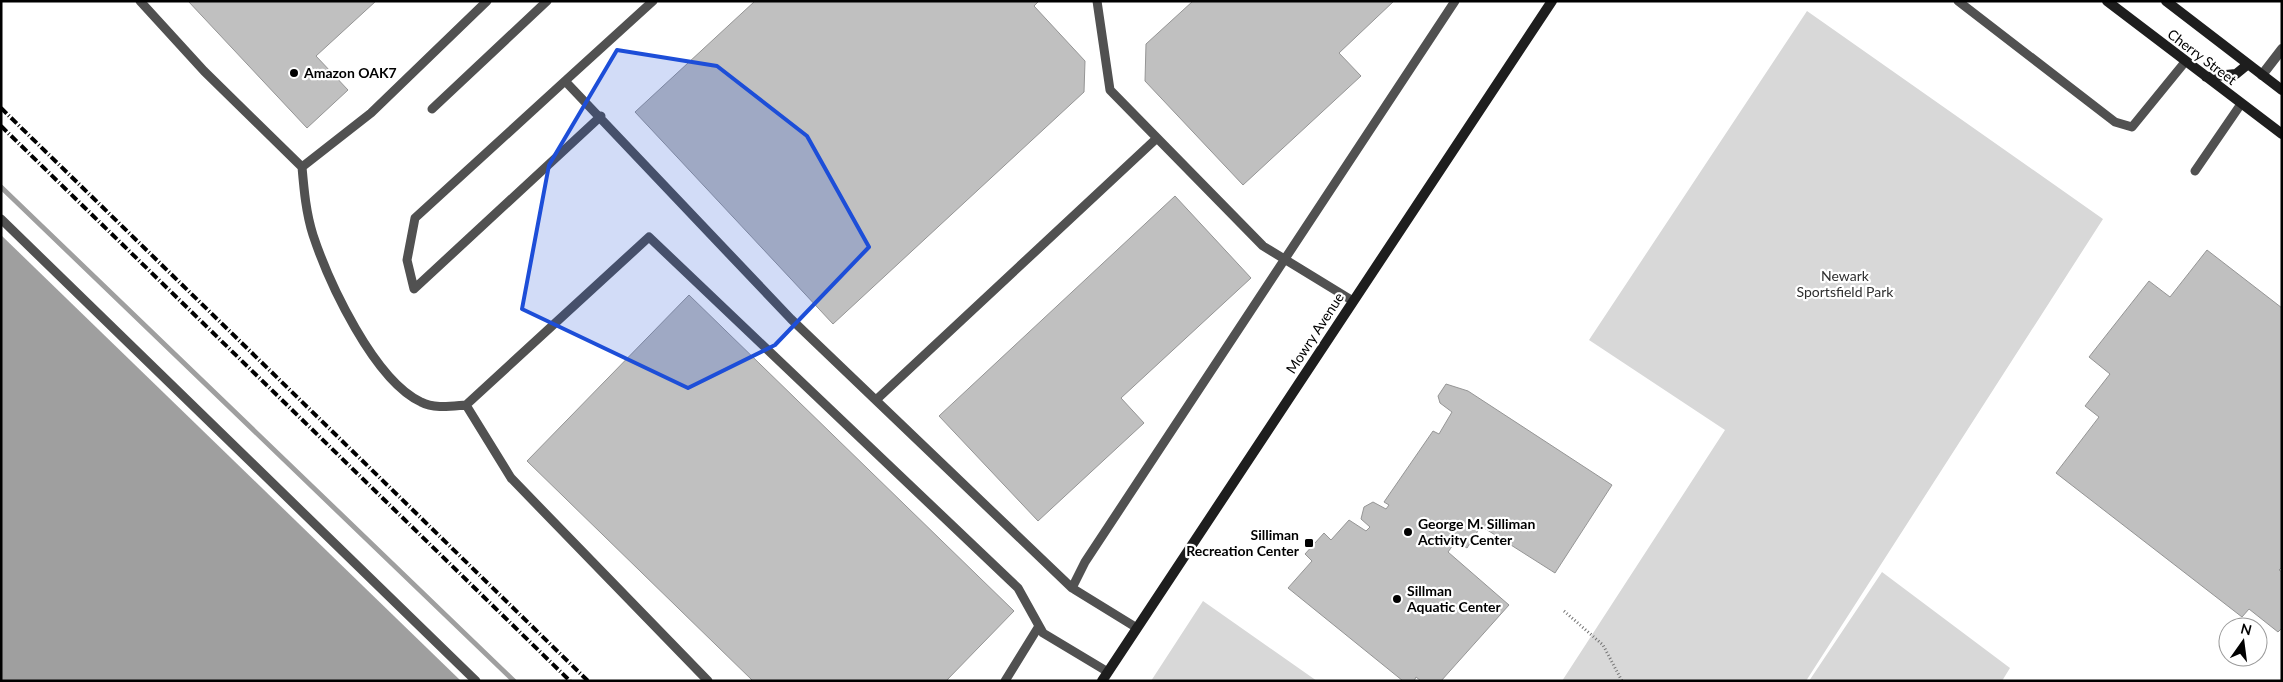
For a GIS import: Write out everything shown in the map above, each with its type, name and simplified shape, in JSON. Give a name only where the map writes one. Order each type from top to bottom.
[{"type":"main road","name":"Mowry Avenue","points":[[1105,676],[1552,1]]},
{"type":"main road","name":"Cherry Street","points":[[2107,1],[2282,134]]},
{"type":"main road","name":"Cherry Street","points":[[2166,1],[2282,90]]},
{"type":"main road","points":[[2206,77],[2236,74],[2247,65]]},
{"type":"street","points":[[2262,75],[2282,49]]},
{"type":"lane","points":[[140,1],[204,71],[302,167],[313,233],[344,309],[364,342],[397,384],[421,402],[443,407],[466,405],[649,237],[1018,588],[1043,633],[1105,676]]},
{"type":"lane","points":[[302,167],[371,113],[487,1]]},
{"type":"lane","points":[[432,109],[547,1]]},
{"type":"lane","points":[[601,116],[414,289],[408,260],[415,218],[653,1]]},
{"type":"lane","points":[[1097,1],[1110,90],[1263,246],[1353,301]]},
{"type":"lane","points":[[1072,588],[1085,562],[1455,1]]},
{"type":"lane","points":[[1958,1],[2115,122],[2132,127],[2185,62]]},
{"type":"lane","points":[[565,80],[790,318],[1072,588],[1137,628]]},
{"type":"lane","points":[[2195,171],[2241,104]]},
{"type":"lane","points":[[876,400],[1157,138]]},
{"type":"lane","points":[[1,219],[476,681]]},
{"type":"lane","points":[[466,405],[511,478],[708,681]]},
{"type":"lane","points":[[1005,681],[1039,626]]},
{"type":"path","points":[[1564,610],[1603,645],[1622,681]]},
{"type":"highlighted area","points":[[617,50],[717,66],[807,136],[869,247],[775,345],[688,388],[522,309],[549,165]]},
{"type":"green space","name":"Newark Sportsfield Park","points":[[1807,11],[2103,219],[1806,681],[1562,681],[1725,430],[1589,340]]},
{"type":"green space","points":[[1882,572],[2010,668],[2002,681],[1809,681]]},
{"type":"green space","points":[[1203,601],[1317,681],[1151,681]]},
{"type":"shaded area","points":[[1,235],[461,681],[1,681]]},
{"type":"building","name":"Amazon OAK7","points":[[188,1],[376,1],[316,56],[348,90],[307,128]]},
{"type":"building","points":[[755,1],[1039,1],[1034,6],[1085,61],[1084,92],[833,324],[635,112]]},
{"type":"building","points":[[1193,1],[1394,1],[1339,53],[1361,76],[1243,185],[1145,81],[1146,44]]},
{"type":"building","points":[[1175,196],[1251,278],[1121,398],[1144,423],[1038,521],[939,416]]},
{"type":"building","points":[[2207,250],[2282,308],[2282,567],[2279,570],[2282,572],[2282,628],[2278,632],[2268,624],[2268,617],[2259,617],[2249,609],[2242,617],[2056,473],[2099,417],[2085,406],[2110,374],[2089,357],[2149,281],[2170,297]]},
{"type":"building","points":[[689,295],[1014,611],[946,681],[753,681],[527,461]]},
{"type":"building","name":"George M. Silliman Activity Center","points":[[1446,384],[1468,391],[1612,485],[1555,573],[1481,526],[1467,548],[1456,541],[1448,552],[1509,605],[1441,681],[1421,681],[1416,677],[1414,681],[1403,681],[1288,588],[1312,561],[1305,554],[1324,533],[1331,540],[1349,520],[1366,531],[1370,527],[1361,519],[1364,507],[1373,502],[1386,509],[1389,505],[1384,502],[1433,431],[1439,434],[1452,412],[1440,403],[1438,396]]},
{"type":"waterway","points":[[1,187],[514,681]]},
{"type":"railway","points":[[1,108],[588,681]]},
{"type":"railway","points":[[1,126],[570,681]]},
{"type":"place","name":"Amazon OAK7","points":[[294,73]]},
{"type":"place","name":"George M. Silliman Activity Center","points":[[1408,532]]},
{"type":"place","name":"Silliman Recreation Center","points":[[1309,543]]},
{"type":"place","name":"Sillman Aquatic Center","points":[[1397,599]]}]
